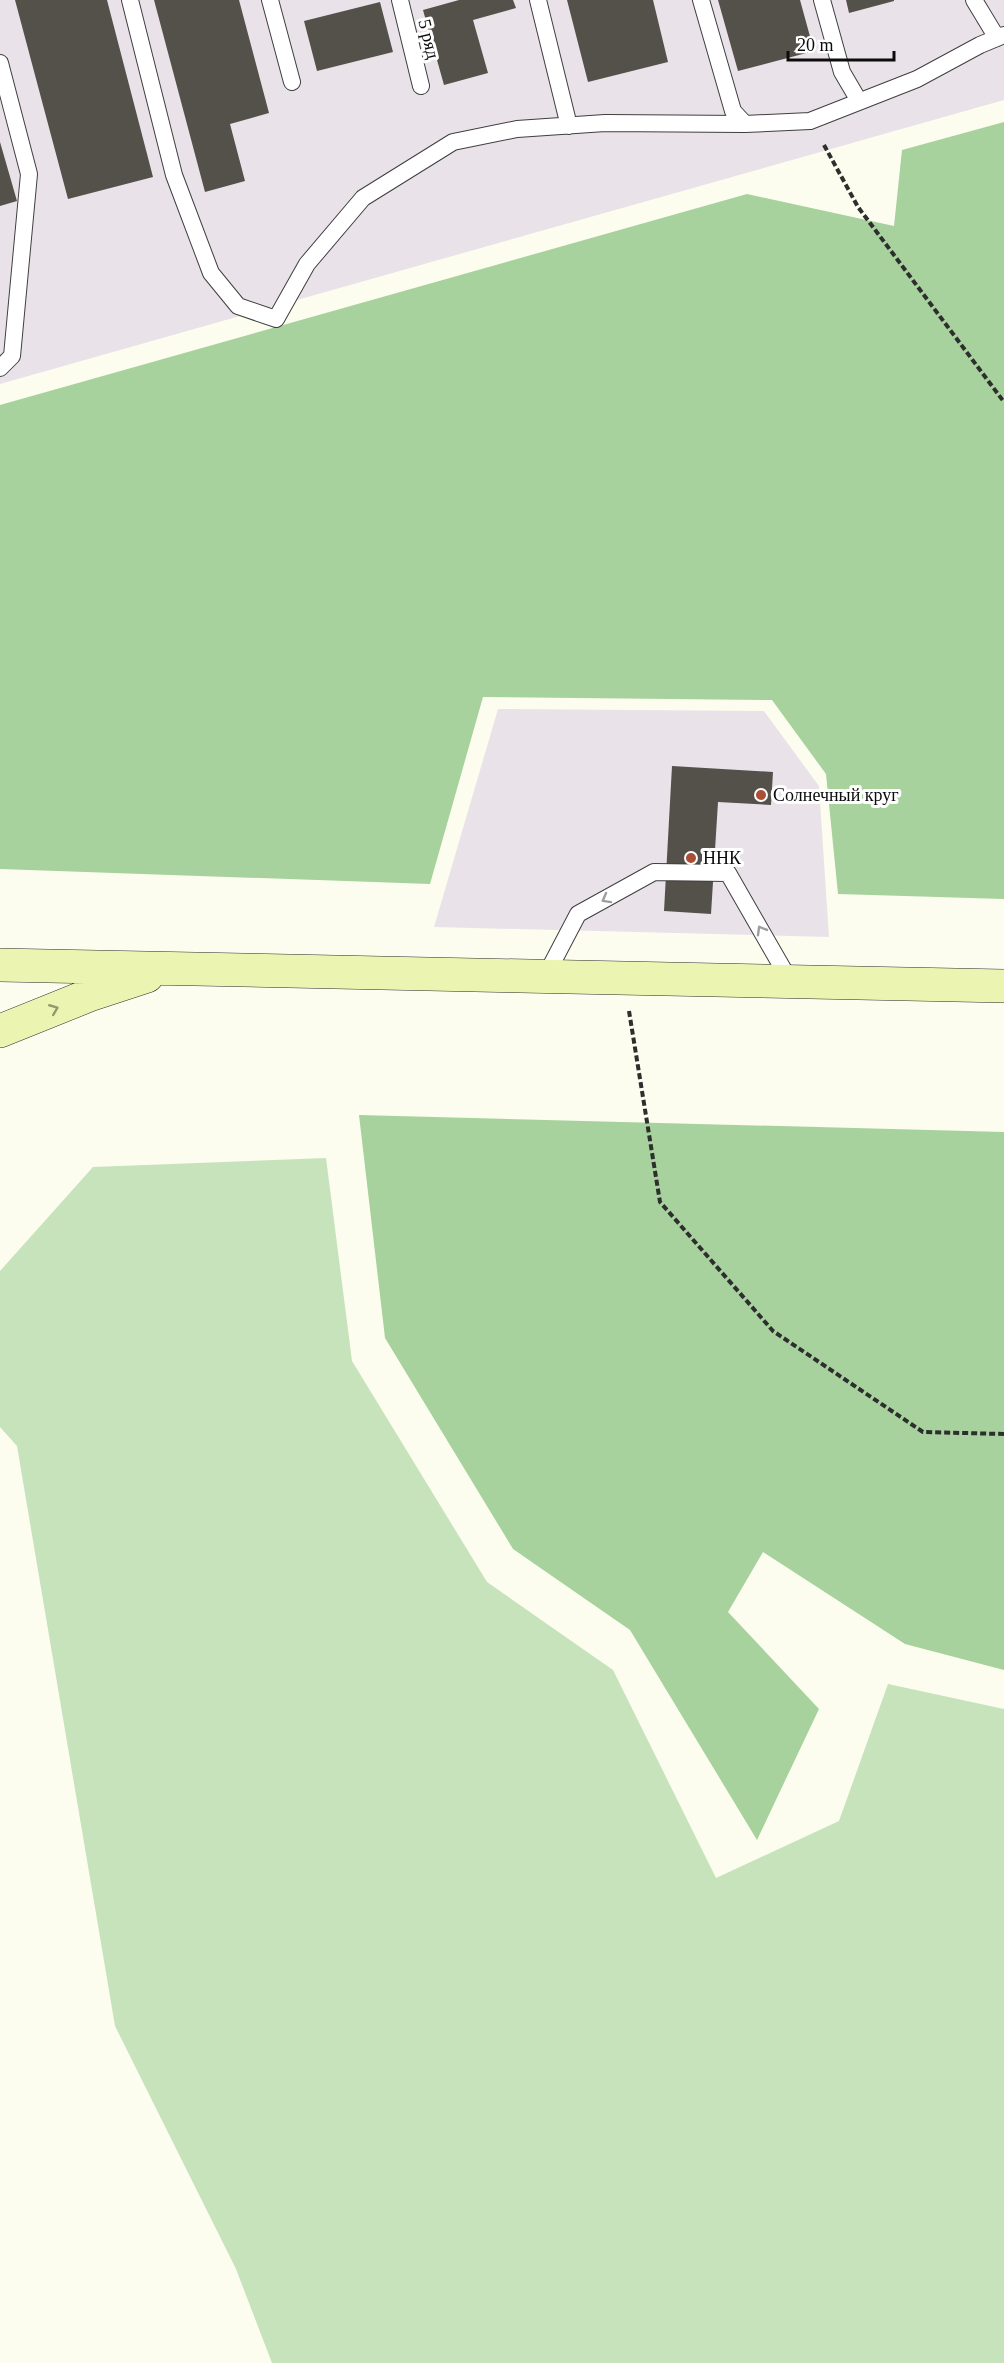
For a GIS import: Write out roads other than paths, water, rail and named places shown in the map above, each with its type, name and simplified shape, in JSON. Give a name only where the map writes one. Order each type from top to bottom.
[{"type":"main road","points":[[0,965],[1004,986]]},
{"type":"main road","points":[[0,1030],[92,994],[168,969]]},
{"type":"lane","points":[[130,0],[174,175],[211,273],[238,306],[276,319],[307,264],[363,198],[453,142],[517,129],[605,123],[810,121],[918,78],[1000,36],[974,0]]},
{"type":"lane","points":[[270,0],[292,82]]},
{"type":"lane","name":"5 ряд","points":[[400,0],[421,86]]},
{"type":"lane","points":[[538,0],[569,126]]},
{"type":"lane","points":[[701,0],[733,111],[745,123]]},
{"type":"lane","points":[[822,0],[842,72],[859,101]]},
{"type":"lane","points":[[0,63],[28,174],[12,356],[0,368]]},
{"type":"lane","points":[[544,977],[578,914],[654,872],[728,873],[790,981]]},
{"type":"place","name":"Солнечный круг","points":[[761,795]]},
{"type":"place","name":"ННК","points":[[691,858]]}]
